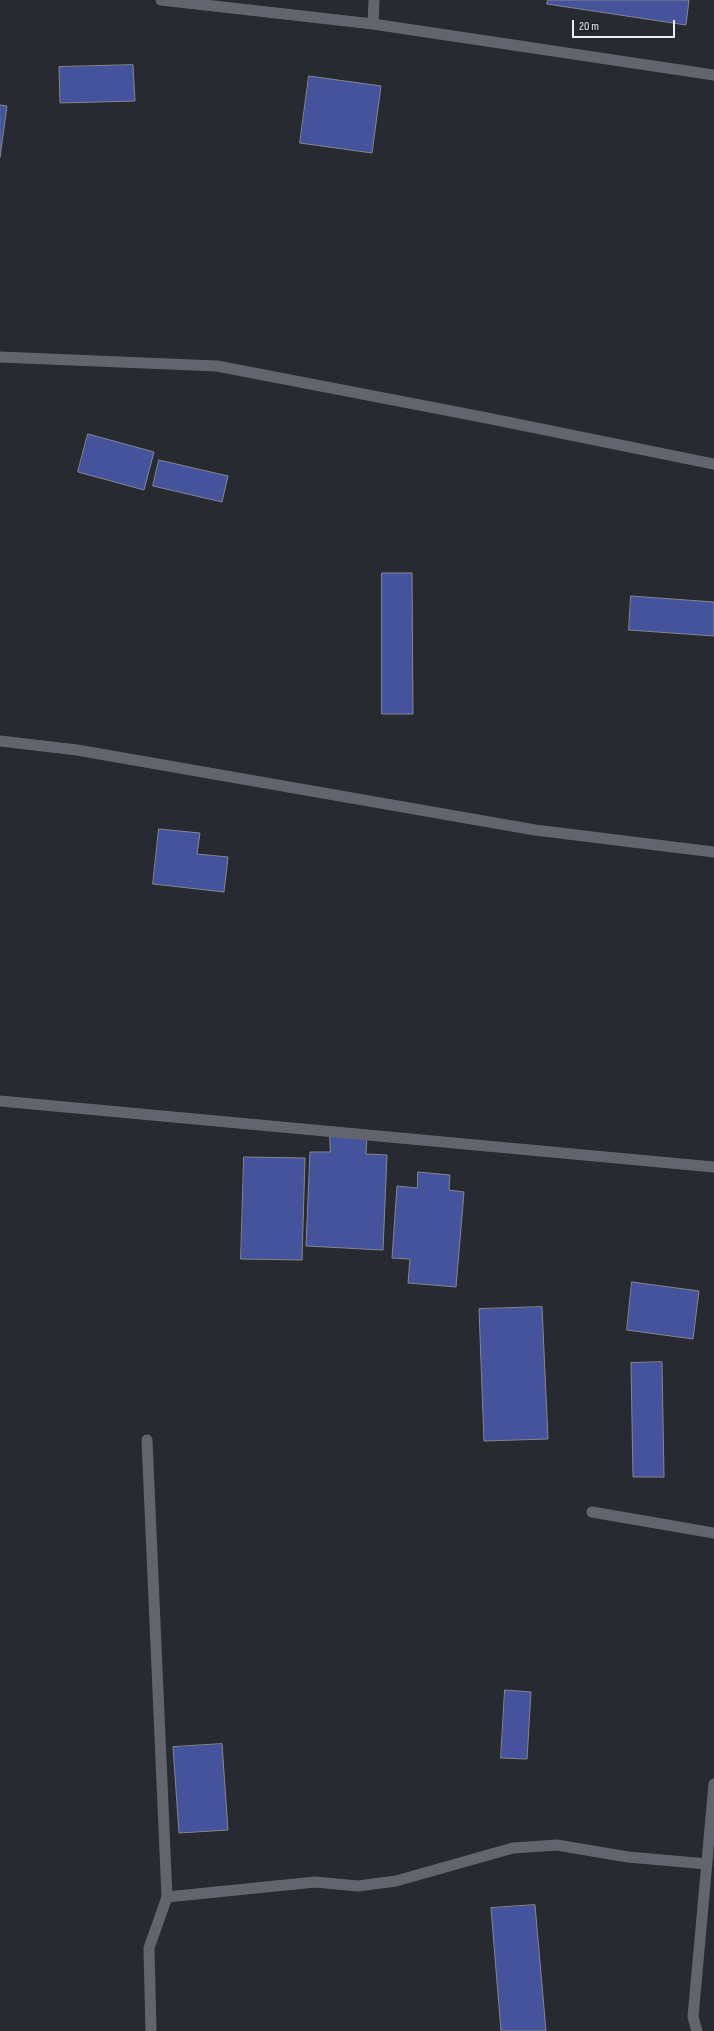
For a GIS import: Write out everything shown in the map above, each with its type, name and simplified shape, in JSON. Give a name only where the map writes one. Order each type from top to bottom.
[{"type":"street","points":[[161,0],[373,24],[714,75]]},
{"type":"street","points":[[373,24],[374,0]]},
{"type":"street","points":[[0,357],[217,366],[490,418],[714,464]]},
{"type":"street","points":[[0,740],[77,750],[535,830],[714,852]]},
{"type":"street","points":[[0,1101],[714,1167]]},
{"type":"street","points":[[147,1440],[167,1897],[149,1948],[151,2031]]},
{"type":"street","points":[[592,1512],[714,1537]]},
{"type":"street","points":[[696,2031],[693,2017],[714,1784]]},
{"type":"street","points":[[167,1897],[315,1882],[358,1886],[396,1881],[513,1848],[557,1845],[628,1857],[707,1864]]},
{"type":"building","points":[[548,0],[689,0],[686,25],[547,4]]},
{"type":"building","points":[[133,65],[135,101],[60,103],[59,67]]},
{"type":"building","points":[[309,76],[381,86],[372,153],[300,143]]},
{"type":"building","points":[[0,105],[7,106],[0,157]]},
{"type":"building","points":[[88,434],[154,452],[144,490],[78,472]]},
{"type":"building","points":[[159,460],[228,476],[222,502],[153,486]]},
{"type":"building","points":[[382,573],[412,573],[413,714],[382,714]]},
{"type":"building","points":[[631,596],[714,602],[714,636],[629,630]]},
{"type":"building","points":[[159,829],[200,833],[197,854],[228,857],[224,892],[153,884]]},
{"type":"building","points":[[330,1134],[367,1136],[366,1154],[387,1155],[383,1250],[306,1246],[310,1152],[330,1152]]},
{"type":"building","points":[[244,1157],[305,1158],[302,1260],[241,1259]]},
{"type":"building","points":[[418,1172],[450,1175],[449,1190],[464,1192],[456,1287],[408,1283],[410,1259],[392,1258],[397,1186],[417,1188]]},
{"type":"building","points":[[632,1282],[699,1291],[693,1339],[627,1330]]},
{"type":"building","points":[[542,1307],[548,1439],[484,1441],[479,1309]]},
{"type":"building","points":[[662,1362],[664,1477],[633,1477],[631,1363]]},
{"type":"building","points":[[505,1690],[531,1692],[527,1759],[501,1758]]},
{"type":"building","points":[[222,1744],[228,1830],[179,1833],[173,1747]]},
{"type":"building","points":[[535,1905],[546,2031],[501,2031],[491,1908]]}]
